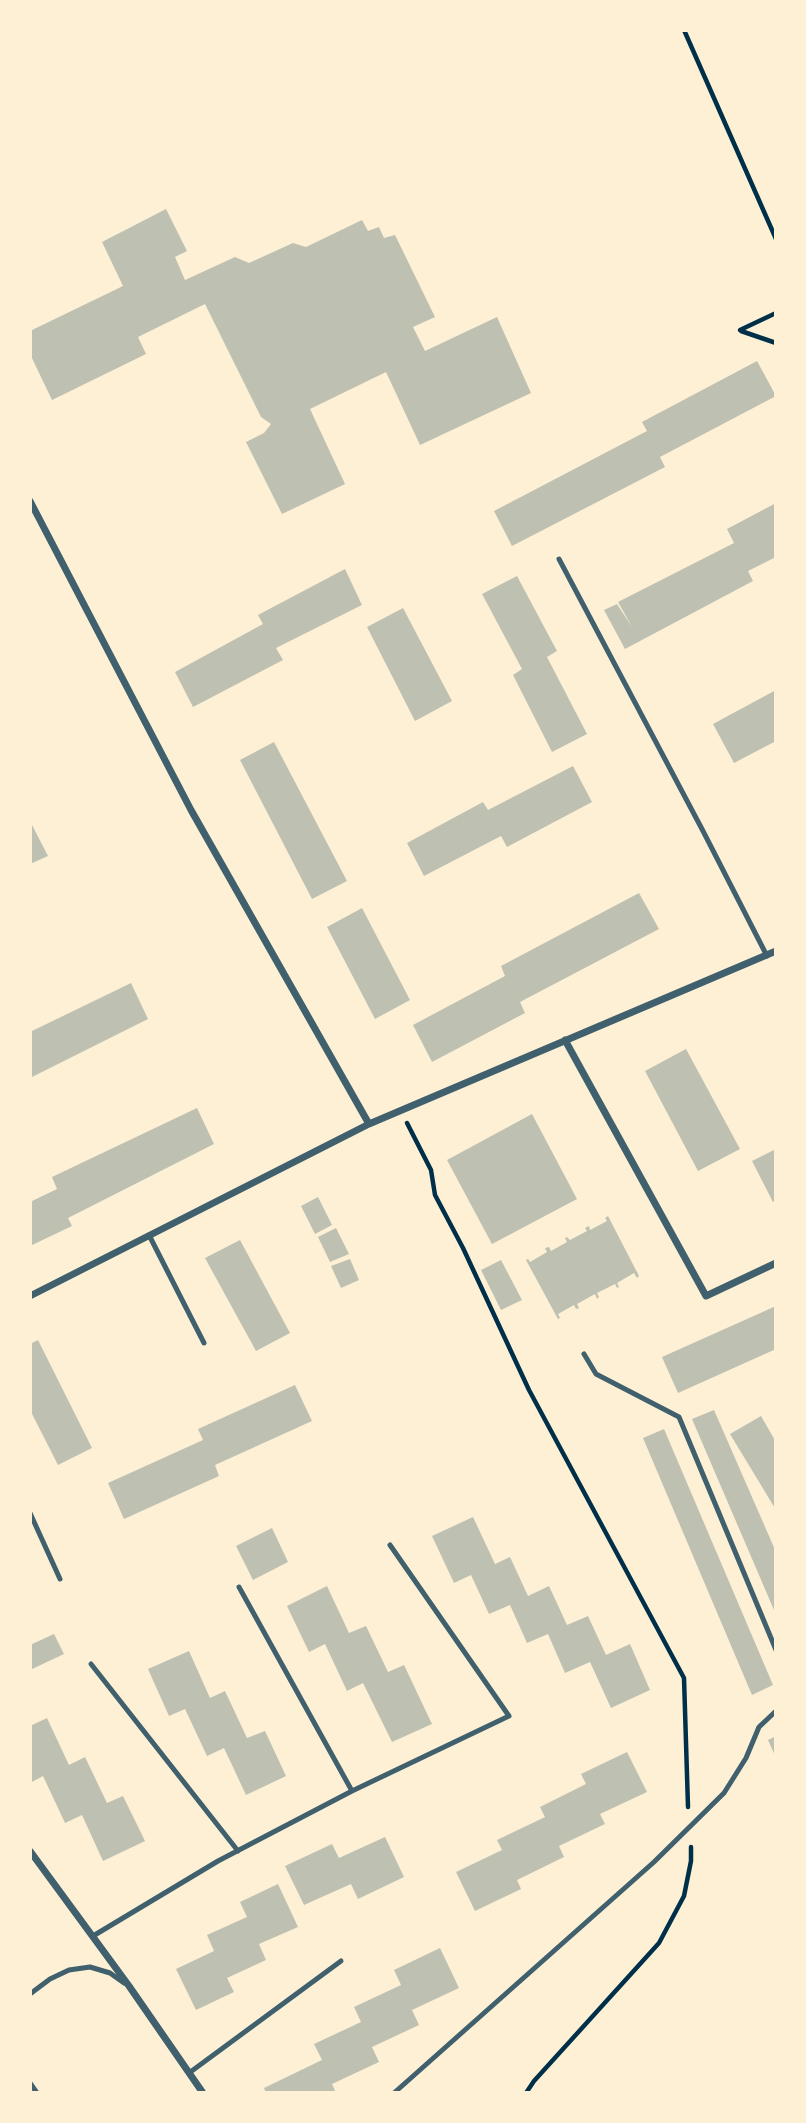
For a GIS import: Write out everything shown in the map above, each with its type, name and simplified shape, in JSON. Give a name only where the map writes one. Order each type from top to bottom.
[{"type":"street","points":[[30,501],[191,810],[369,1124]]},
{"type":"street","points":[[30,1296],[369,1124],[776,951]]},
{"type":"street","points":[[565,1041],[706,1296],[776,1263]]},
{"type":"street","points":[[30,1851],[203,2093]]},
{"type":"lane","points":[[559,559],[767,956]]},
{"type":"lane","points":[[149,1235],[204,1342]]},
{"type":"lane","points":[[584,1354],[596,1374],[679,1417],[776,1650]]},
{"type":"lane","points":[[30,1513],[60,1579]]},
{"type":"lane","points":[[93,1937],[238,1851],[352,1791],[509,1716],[390,1545]]},
{"type":"lane","points":[[239,1587],[352,1791]]},
{"type":"lane","points":[[91,1664],[238,1851]]},
{"type":"lane","points":[[394,2093],[654,1862],[724,1793],[746,1758],[759,1727],[776,1711]]},
{"type":"lane","points":[[190,2073],[341,1961]]},
{"type":"lane","points":[[30,1994],[50,1979],[69,1970],[89,1967],[110,1973],[129,1986]]},
{"type":"lane","points":[[30,2084],[37,2093]]},
{"type":"path","points":[[684,30],[776,239]]},
{"type":"path","points":[[776,313],[740,330],[776,343]]},
{"type":"path","points":[[400,1110],[431,1170],[435,1195],[463,1248],[525,1382],[684,1678],[691,1861],[684,1896],[659,1942],[526,2093]]},
{"type":"building","points":[[166,209],[187,251],[175,257],[185,280],[235,257],[249,263],[293,243],[306,247],[362,220],[368,231],[379,227],[384,238],[395,235],[435,317],[413,327],[425,351],[497,317],[531,393],[420,445],[386,372],[310,409],[345,484],[282,514],[246,442],[264,433],[271,424],[261,417],[205,304],[138,337],[146,354],[52,400],[30,354],[30,331],[123,286],[102,242]]},
{"type":"building","points":[[757,361],[776,396],[660,457],[665,467],[512,546],[494,511],[647,431],[642,422]]},
{"type":"building","points":[[776,503],[776,557],[748,571],[753,581],[625,649],[604,610],[617,604],[632,627],[618,602],[734,543],[727,529]]},
{"type":"building","points":[[345,569],[362,605],[276,648],[283,660],[193,707],[175,672],[263,624],[258,615]]},
{"type":"building","points":[[517,576],[557,651],[547,657],[587,734],[552,752],[513,675],[522,669],[482,594]]},
{"type":"building","points":[[403,608],[452,701],[415,721],[367,627]]},
{"type":"building","points":[[776,690],[776,741],[734,763],[713,724]]},
{"type":"building","points":[[274,742],[347,881],[312,899],[240,760]]},
{"type":"building","points":[[573,766],[592,802],[507,847],[501,836],[424,876],[407,843],[483,802],[488,810]]},
{"type":"building","points":[[30,821],[48,856],[30,864]]},
{"type":"building","points":[[639,893],[659,929],[520,1002],[525,1013],[432,1062],[413,1025],[505,976],[501,966]]},
{"type":"building","points":[[362,908],[410,1000],[375,1019],[327,927]]},
{"type":"building","points":[[131,983],[148,1019],[30,1078],[30,1032]]},
{"type":"building","points":[[686,1049],[740,1149],[698,1171],[645,1071]]},
{"type":"building","points":[[197,1108],[214,1144],[68,1218],[72,1226],[30,1246],[30,1202],[57,1189],[52,1177]]},
{"type":"building","points":[[532,1114],[577,1199],[492,1244],[447,1160]]},
{"type":"building","points":[[776,1149],[776,1200],[773,1202],[752,1161]]},
{"type":"building","points":[[318,1197],[332,1225],[315,1234],[301,1206]]},
{"type":"building","points":[[608,1216],[639,1276],[637,1278],[634,1273],[617,1283],[619,1287],[615,1284],[597,1293],[597,1299],[595,1294],[577,1304],[579,1308],[576,1309],[574,1305],[558,1314],[558,1319],[526,1260],[530,1262],[547,1252],[545,1248],[549,1247],[551,1251],[567,1242],[565,1238],[570,1240],[587,1231],[585,1228],[589,1226],[590,1230],[607,1221],[605,1218]]},
{"type":"building","points":[[336,1228],[349,1254],[330,1262],[318,1237]]},
{"type":"building","points":[[240,1240],[290,1333],[256,1351],[205,1258]]},
{"type":"building","points":[[350,1259],[359,1280],[341,1288],[331,1266]]},
{"type":"building","points":[[501,1260],[522,1300],[501,1310],[481,1270]]},
{"type":"building","points":[[776,1306],[776,1349],[678,1393],[662,1357]]},
{"type":"building","points":[[38,1340],[92,1448],[58,1465],[30,1410],[30,1344]]},
{"type":"building","points":[[295,1385],[312,1421],[215,1465],[219,1476],[124,1519],[108,1483],[203,1440],[198,1429]]},
{"type":"building","points":[[714,1410],[776,1552],[776,1610],[692,1419]]},
{"type":"building","points":[[761,1416],[776,1442],[776,1510],[730,1434]]},
{"type":"building","points":[[664,1429],[773,1685],[752,1695],[643,1438]]},
{"type":"building","points":[[473,1517],[495,1564],[510,1557],[528,1596],[549,1586],[567,1625],[588,1616],[606,1655],[630,1644],[650,1690],[611,1708],[590,1662],[565,1673],[548,1634],[527,1643],[510,1605],[489,1614],[471,1575],[454,1583],[432,1536]]},
{"type":"building","points":[[272,1528],[288,1562],[253,1580],[236,1546]]},
{"type":"building","points":[[327,1586],[349,1633],[366,1626],[388,1672],[404,1665],[432,1724],[392,1742],[363,1683],[347,1691],[325,1644],[309,1652],[287,1606]]},
{"type":"building","points":[[54,1634],[64,1654],[30,1670],[30,1645]]},
{"type":"building","points":[[189,1651],[210,1698],[225,1691],[247,1738],[265,1731],[286,1776],[246,1795],[224,1748],[207,1756],[185,1709],[169,1716],[148,1669]]},
{"type":"building","points":[[47,1718],[69,1765],[85,1757],[107,1803],[123,1796],[145,1841],[103,1861],[82,1815],[65,1823],[43,1776],[30,1783],[30,1726]]},
{"type":"building","points":[[776,1736],[776,1758],[768,1740]]},
{"type":"building","points":[[627,1752],[647,1792],[600,1814],[605,1824],[559,1846],[564,1857],[517,1880],[521,1889],[475,1911],[456,1872],[502,1850],[497,1840],[545,1817],[540,1807],[586,1784],[581,1774]]},
{"type":"building","points":[[385,1837],[404,1877],[358,1899],[351,1884],[304,1905],[285,1866],[332,1844],[339,1858]]},
{"type":"building","points":[[278,1884],[298,1927],[259,1944],[266,1960],[227,1978],[234,1992],[196,2010],[176,1969],[214,1951],[207,1935],[247,1917],[240,1902]]},
{"type":"building","points":[[440,1948],[459,1988],[412,2010],[419,2025],[372,2047],[379,2062],[332,2084],[336,2093],[266,2093],[264,2088],[322,2060],[314,2044],[361,2022],[354,2007],[401,1985],[394,1970]]}]
